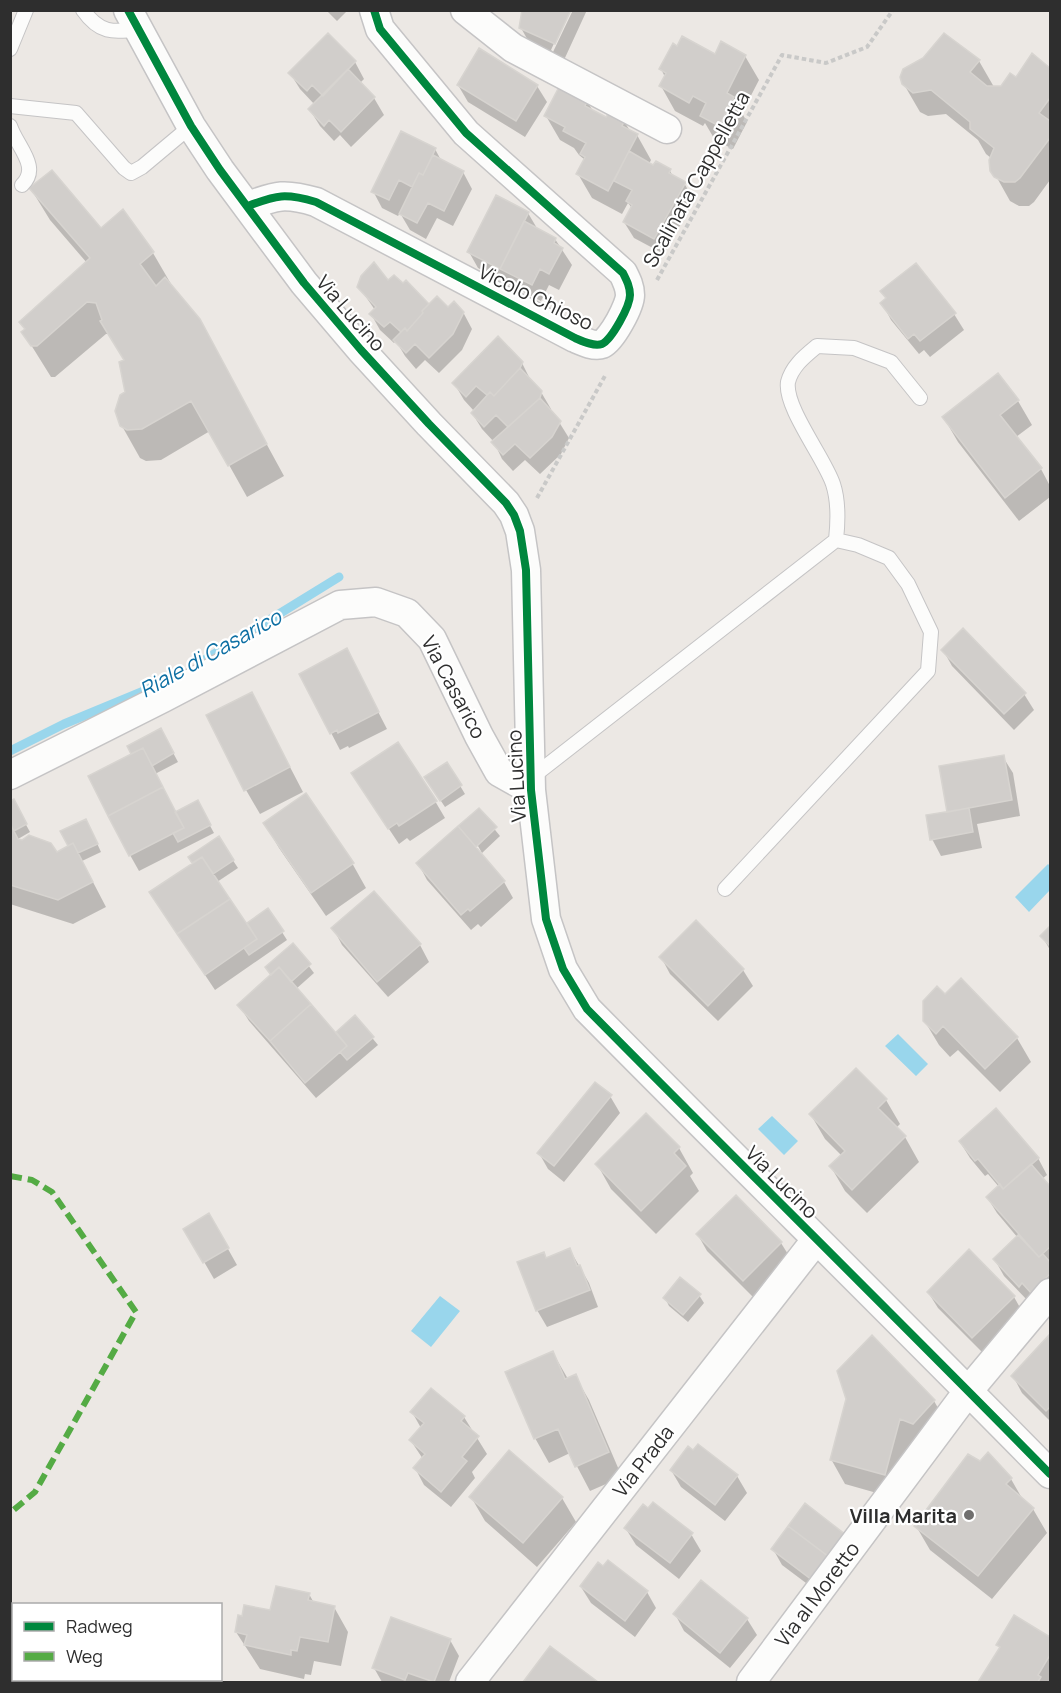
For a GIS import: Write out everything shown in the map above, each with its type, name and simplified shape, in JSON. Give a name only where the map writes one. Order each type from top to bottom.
[{"type":"street","name":"Vicolo Chioso","points":[[248,206],[272,197],[293,195],[315,202],[575,338],[592,344],[602,344],[609,338],[624,314],[630,298],[629,285],[623,273],[466,133],[380,28],[374,10]]},
{"type":"street","points":[[465,10],[513,48],[667,129]]},
{"type":"street","name":"Via Lucino","points":[[133,20],[191,126],[304,283],[361,350],[514,514],[520,531],[526,570],[531,784],[546,919],[563,969],[587,1009],[816,1240],[969,1390],[1050,1474]]},
{"type":"street","name":"Via Casarico","points":[[10,775],[340,605],[376,602],[407,613],[432,639],[499,772],[531,784]]},
{"type":"street","name":"Via Prada","points":[[470,1683],[816,1240]]},
{"type":"street","name":"Via al Moretto","points":[[751,1683],[969,1390],[1050,1293]]},
{"type":"lane","points":[[10,49],[26,10]]},
{"type":"lane","points":[[83,10],[98,26],[107,31],[117,32],[133,20]]},
{"type":"lane","points":[[10,115],[11,106],[76,113],[131,173],[142,167],[191,126]]},
{"type":"lane","points":[[10,126],[31,170],[28,180],[22,185]]},
{"type":"lane","points":[[531,784],[836,540],[838,517],[834,484],[793,407],[788,383],[799,361],[817,346],[854,348],[891,362],[920,398]]},
{"type":"lane","points":[[725,889],[928,671],[931,632],[908,584],[889,558],[858,545],[836,540]]},
{"type":"path","points":[[520,531],[611,365]]},
{"type":"water","points":[[1048,864],[1050,866],[1050,890],[1029,912],[1015,897]]},
{"type":"water","points":[[898,1034],[928,1064],[916,1076],[885,1046]]},
{"type":"water","points":[[772,1116],[798,1141],[784,1155],[758,1129]]},
{"type":"water","points":[[440,1296],[460,1311],[431,1347],[411,1331]]},
{"type":"building","points":[[522,10],[571,10],[555,44],[519,28]]},
{"type":"building","points":[[328,33],[356,61],[323,96],[312,85],[307,91],[288,73]]},
{"type":"building","points":[[944,33],[980,60],[970,72],[987,86],[1001,86],[1010,73],[1016,77],[1032,53],[1050,68],[1050,98],[1039,113],[1050,121],[1050,138],[1015,182],[1004,182],[994,177],[990,171],[989,160],[994,148],[970,129],[970,122],[931,90],[913,93],[902,84],[900,77],[903,69],[923,58]]},
{"type":"building","points":[[682,36],[715,54],[721,41],[746,55],[727,93],[734,97],[719,126],[700,116],[706,103],[693,96],[689,103],[659,86],[666,73],[659,69],[673,43],[677,46]]},
{"type":"building","points":[[479,48],[538,85],[516,121],[457,85]]},
{"type":"building","points":[[348,69],[375,97],[341,132],[329,120],[324,126],[308,109]]},
{"type":"building","points":[[560,85],[588,100],[585,106],[606,117],[610,112],[625,120],[622,126],[638,134],[608,191],[576,174],[585,157],[580,154],[586,143],[563,131],[565,127],[544,116]]},
{"type":"building","points":[[401,131],[436,148],[423,175],[419,173],[412,187],[399,180],[389,200],[371,192]]},
{"type":"building","points":[[629,151],[653,165],[656,161],[671,169],[669,173],[686,182],[654,239],[623,222],[632,205],[626,201],[632,190],[614,181]]},
{"type":"building","points":[[433,155],[464,171],[444,211],[428,203],[417,223],[399,214],[419,173],[423,175]]},
{"type":"building","points":[[52,170],[101,228],[123,209],[154,252],[140,264],[156,286],[165,277],[200,319],[267,444],[228,466],[191,401],[142,429],[127,430],[120,426],[115,411],[120,395],[125,392],[119,362],[124,360],[100,321],[102,320],[96,303],[87,302],[37,346],[31,346],[21,332],[25,329],[19,322],[90,258],[29,188]]},
{"type":"building","points":[[496,195],[529,212],[500,269],[467,252]]},
{"type":"building","points":[[524,221],[556,238],[554,243],[563,248],[549,274],[540,269],[532,285],[500,269]]},
{"type":"building","points":[[374,262],[388,280],[394,275],[403,283],[406,280],[429,304],[407,331],[405,328],[401,332],[390,322],[384,327],[369,314],[376,307],[357,287],[361,276]]},
{"type":"building","points":[[916,263],[956,313],[920,341],[914,334],[908,339],[880,303],[886,298],[880,291]]},
{"type":"building","points":[[437,296],[448,307],[454,301],[464,312],[453,334],[429,358],[415,344],[406,353],[393,340],[405,328],[407,331]]},
{"type":"building","points":[[498,336],[523,362],[520,368],[494,396],[490,392],[487,395],[476,386],[466,397],[452,383]]},
{"type":"building","points":[[520,368],[542,391],[540,398],[508,427],[496,415],[484,427],[471,413],[490,392],[494,396]]},
{"type":"building","points":[[998,373],[1019,400],[1000,415],[1042,468],[1005,498],[942,417]]},
{"type":"building","points":[[540,398],[561,421],[552,437],[530,458],[515,444],[503,455],[491,442]]},
{"type":"building","points":[[963,628],[1026,693],[1004,714],[941,650]]},
{"type":"building","points":[[347,648],[379,712],[338,733],[337,730],[330,734],[299,674]]},
{"type":"building","points":[[252,692],[290,767],[244,791],[206,715]]},
{"type":"building","points":[[161,728],[174,753],[152,766],[143,748],[131,754],[127,746]]},
{"type":"building","points":[[398,742],[437,801],[399,826],[397,823],[388,829],[351,773]]},
{"type":"building","points":[[143,748],[163,787],[108,816],[88,776]]},
{"type":"building","points":[[1004,755],[1012,800],[947,812],[939,766]]},
{"type":"building","points":[[447,762],[462,785],[440,801],[424,777]]},
{"type":"building","points":[[163,787],[184,828],[129,856],[108,816]]},
{"type":"building","points":[[306,793],[354,863],[311,893],[263,823]]},
{"type":"building","points":[[14,799],[27,824],[14,831],[10,823],[10,801]]},
{"type":"building","points":[[198,800],[211,825],[178,842],[173,833],[184,828],[175,812]]},
{"type":"building","points":[[479,808],[497,827],[476,847],[458,826]]},
{"type":"building","points":[[969,808],[973,832],[930,840],[926,815]]},
{"type":"building","points":[[86,819],[98,844],[78,853],[73,843],[68,846],[60,831]]},
{"type":"building","points":[[10,823],[18,839],[22,840],[29,835],[51,843],[57,852],[73,843],[93,882],[58,900],[10,885]]},
{"type":"building","points":[[458,826],[505,881],[470,911],[468,909],[461,915],[416,863]]},
{"type":"building","points":[[219,836],[234,860],[213,874],[202,857],[192,863],[188,857]]},
{"type":"building","points":[[202,857],[230,899],[177,934],[149,892]]},
{"type":"building","points":[[374,891],[421,944],[377,982],[331,928]]},
{"type":"building","points":[[230,899],[257,939],[205,975],[177,934]]},
{"type":"building","points":[[268,908],[284,931],[249,955],[244,948],[257,939],[247,923]]},
{"type":"building","points":[[696,920],[744,969],[708,1006],[659,957]]},
{"type":"building","points":[[1050,926],[1050,946],[1040,936]]},
{"type":"building","points":[[293,943],[311,964],[291,982],[279,967],[271,975],[265,967]]},
{"type":"building","points":[[279,967],[311,1004],[270,1041],[237,1005]]},
{"type":"building","points":[[961,978],[1018,1037],[985,1069],[943,1026],[936,1034],[923,1021],[923,1001],[937,986],[945,994]]},
{"type":"building","points":[[311,1004],[347,1046],[305,1083],[270,1041]]},
{"type":"building","points":[[355,1015],[374,1037],[347,1060],[340,1052],[347,1046],[336,1032]]},
{"type":"building","points":[[856,1068],[887,1099],[878,1108],[906,1136],[852,1190],[829,1166],[845,1151],[809,1114]]},
{"type":"building","points":[[595,1082],[612,1095],[554,1166],[537,1153]]},
{"type":"building","points":[[996,1108],[1039,1158],[1003,1189],[978,1159],[975,1161],[959,1141]]},
{"type":"building","points":[[646,1113],[680,1147],[674,1153],[686,1166],[641,1211],[595,1164]]},
{"type":"building","points":[[1031,1164],[1050,1186],[1050,1247],[1039,1257],[986,1197],[1000,1184],[1003,1189]]},
{"type":"building","points":[[736,1195],[782,1242],[743,1281],[696,1234]]},
{"type":"building","points":[[209,1213],[229,1248],[203,1263],[183,1229]]},
{"type":"building","points":[[1018,1235],[1039,1257],[1043,1254],[1050,1262],[1050,1274],[1031,1293],[1022,1283],[1019,1287],[993,1259]]},
{"type":"building","points":[[570,1248],[590,1290],[536,1311],[517,1262],[544,1252],[546,1258]]},
{"type":"building","points":[[969,1249],[1015,1296],[972,1338],[927,1292]]},
{"type":"building","points":[[680,1277],[701,1294],[683,1315],[663,1298]]},
{"type":"building","points":[[1050,1334],[1050,1407],[1046,1411],[1011,1376]]},
{"type":"building","points":[[872,1335],[935,1400],[913,1424],[900,1419],[885,1475],[830,1460],[846,1399],[837,1371]]},
{"type":"building","points":[[553,1351],[565,1379],[576,1374],[609,1452],[575,1467],[558,1429],[534,1439],[505,1372]]},
{"type":"building","points":[[431,1388],[465,1416],[461,1421],[479,1436],[462,1457],[467,1461],[441,1492],[413,1468],[425,1454],[409,1440],[424,1423],[410,1412]]},
{"type":"building","points":[[698,1444],[738,1475],[715,1505],[670,1470],[688,1446],[693,1450]]},
{"type":"building","points":[[509,1450],[563,1497],[523,1543],[469,1497]]},
{"type":"building","points":[[988,1452],[1012,1478],[1006,1484],[1034,1508],[978,1576],[914,1526],[968,1454],[980,1461]]},
{"type":"building","points":[[653,1502],[693,1533],[670,1563],[624,1528],[643,1504],[648,1508]]},
{"type":"building","points":[[805,1503],[846,1535],[829,1557],[788,1526]]},
{"type":"building","points":[[788,1526],[829,1557],[812,1580],[771,1549]]},
{"type":"building","points":[[608,1560],[648,1591],[625,1621],[580,1586],[598,1562],[603,1566]]},
{"type":"building","points":[[701,1580],[748,1618],[720,1653],[673,1614]]},
{"type":"building","points":[[276,1586],[310,1593],[308,1600],[335,1606],[328,1642],[300,1637],[297,1651],[291,1650],[291,1655],[244,1645],[247,1635],[235,1632],[238,1615],[242,1616],[244,1605],[270,1610]]},
{"type":"building","points":[[1014,1615],[1050,1637],[1050,1655],[1038,1675],[1041,1677],[1038,1682],[978,1682],[1000,1647],[996,1645]]},
{"type":"building","points":[[391,1617],[451,1639],[434,1682],[408,1673],[405,1680],[372,1668]]},
{"type":"building","points":[[550,1646],[598,1682],[523,1682]]},
{"type":"building","points":[[102,1681],[156,1682],[104,1682]]},
{"type":"waterway","name":"Riale di Casarico","points":[[201,662],[339,577]]},
{"type":"waterway","name":"Riale di Casarico","points":[[10,751],[64,724],[168,681]]},
{"type":"marked path","points":[[10,1176],[32,1180],[52,1192],[136,1312],[35,1492],[10,1513]]},
{"type":"cycle path","points":[[128,10],[191,126],[220,170],[304,283],[361,350],[506,503],[514,515],[520,531],[526,570],[531,790],[546,919],[563,969],[587,1009],[1050,1474]]},
{"type":"cycle path","points":[[248,206],[281,196],[316,202],[581,341],[602,344],[620,322],[630,295],[623,273],[466,133],[380,29],[374,10]]},
{"type":"place","name":"Villa Marita","points":[[969,1515]]}]
